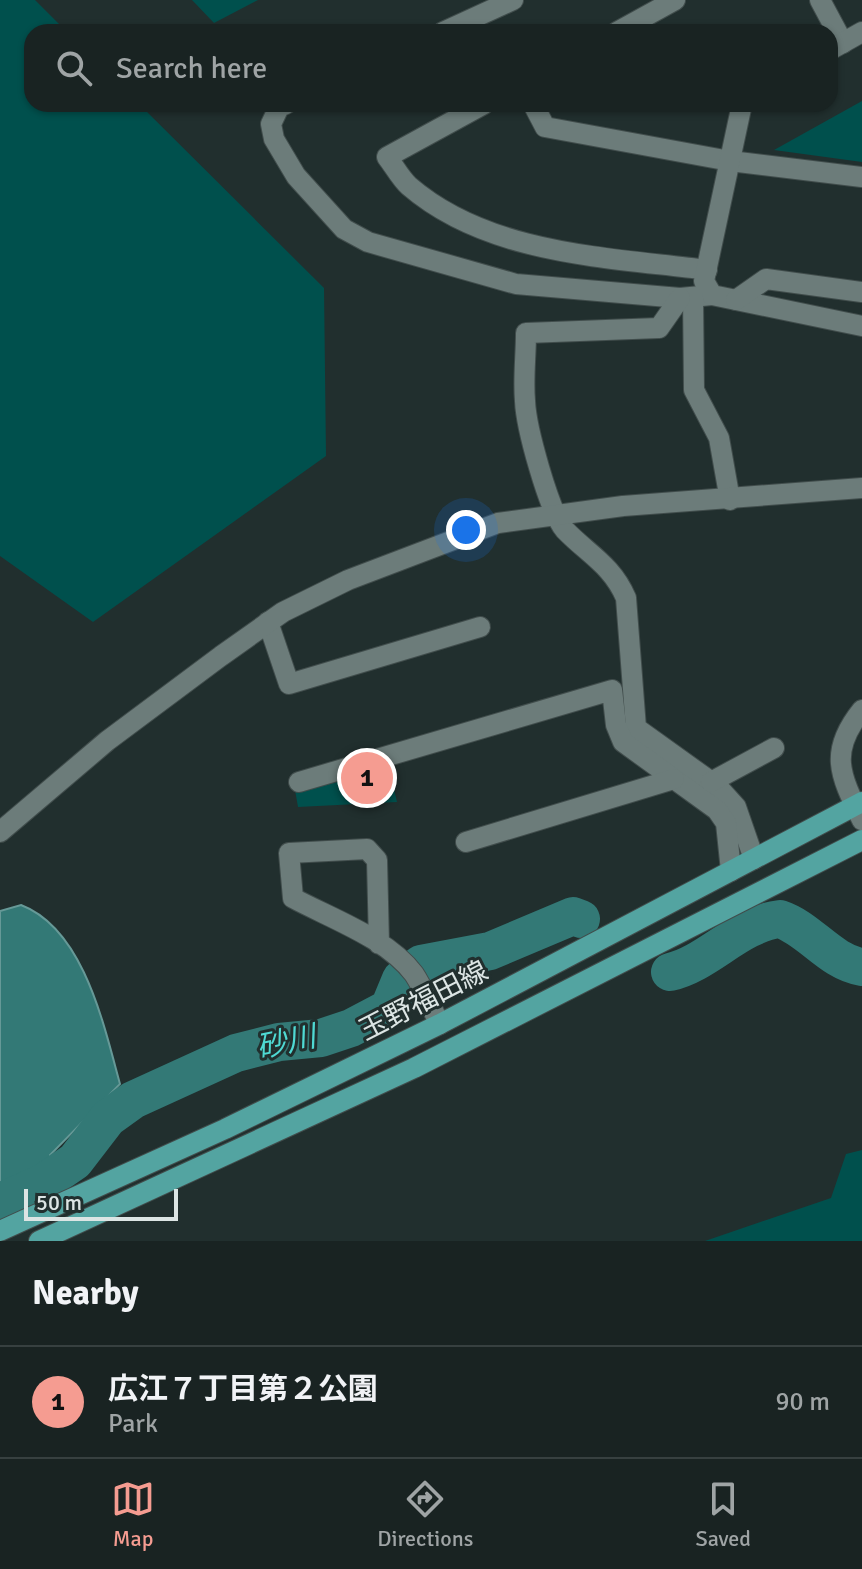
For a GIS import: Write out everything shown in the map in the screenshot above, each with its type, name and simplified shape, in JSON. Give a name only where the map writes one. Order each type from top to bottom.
[{"type":"main road","name":"玉野福田線","points":[[0,1231],[225,1129],[440,1024],[754,859],[860,809]]},
{"type":"main road","name":"玉野福田線","points":[[39,1241],[414,1068],[862,840]]},
{"type":"street","points":[[460,24],[513,0]]},
{"type":"street","points":[[632,24],[675,0]]},
{"type":"street","points":[[820,0],[828,24]]},
{"type":"street","points":[[838,45],[862,32]]},
{"type":"street","points":[[277,112],[271,124],[274,139],[296,176],[344,229],[368,242],[516,284],[736,300],[862,326]]},
{"type":"street","points":[[469,112],[387,157],[408,186],[457,218],[497,236],[591,255],[707,270]]},
{"type":"street","points":[[537,112],[545,127],[730,161],[862,177]]},
{"type":"street","points":[[731,871],[726,823],[717,810],[674,779],[640,743],[632,711],[631,638],[622,588],[603,561],[566,531],[552,514],[524,404],[526,333],[659,328],[695,297],[707,270],[740,112]]},
{"type":"street","points":[[736,300],[766,279],[862,292]]},
{"type":"street","points":[[695,297],[694,390],[719,438],[730,500]]},
{"type":"street","points":[[0,832],[107,741],[268,622],[348,580],[498,523],[552,514],[862,488]]},
{"type":"street","points":[[268,622],[289,684],[480,627]]},
{"type":"street","points":[[299,782],[612,690],[616,725],[623,742],[640,743],[711,782],[736,807],[754,859]]},
{"type":"street","points":[[860,809],[841,773],[839,749],[862,710]]},
{"type":"street","points":[[711,782],[774,748]]},
{"type":"street","points":[[466,842],[674,779]]},
{"type":"street","points":[[379,944],[377,860],[367,849],[289,853],[293,898],[379,944],[410,970],[440,1024]]},
{"type":"shaded area","points":[[0,0],[35,0],[59,24],[24,24],[24,112],[147,112],[324,288],[326,456],[93,622],[0,556]]},
{"type":"shaded area","points":[[192,0],[258,0],[214,23]]},
{"type":"shaded area","points":[[862,101],[862,162],[774,150]]},
{"type":"shaded area","points":[[389,767],[397,802],[298,807],[295,790]]},
{"type":"shaded area","points":[[21,905],[43,917],[61,935],[76,957],[98,1008],[120,1084],[50,1155],[51,1164],[0,1185],[0,911]]},
{"type":"shaded area","points":[[862,1150],[862,1241],[705,1241],[831,1198],[846,1154]]},
{"type":"waterway","name":"砂川","points":[[0,1202],[43,1183],[75,1161],[108,1118],[133,1100],[236,1053],[279,1042],[321,1038],[351,1028],[389,1008],[401,979],[421,964],[490,951],[573,916],[581,919]]},
{"type":"waterway","name":"砂川","points":[[670,972],[698,961],[751,928],[780,919],[801,930],[840,959],[862,967]]},
{"type":"place","name":"広江７丁目第２公園","points":[[367,778]]}]
